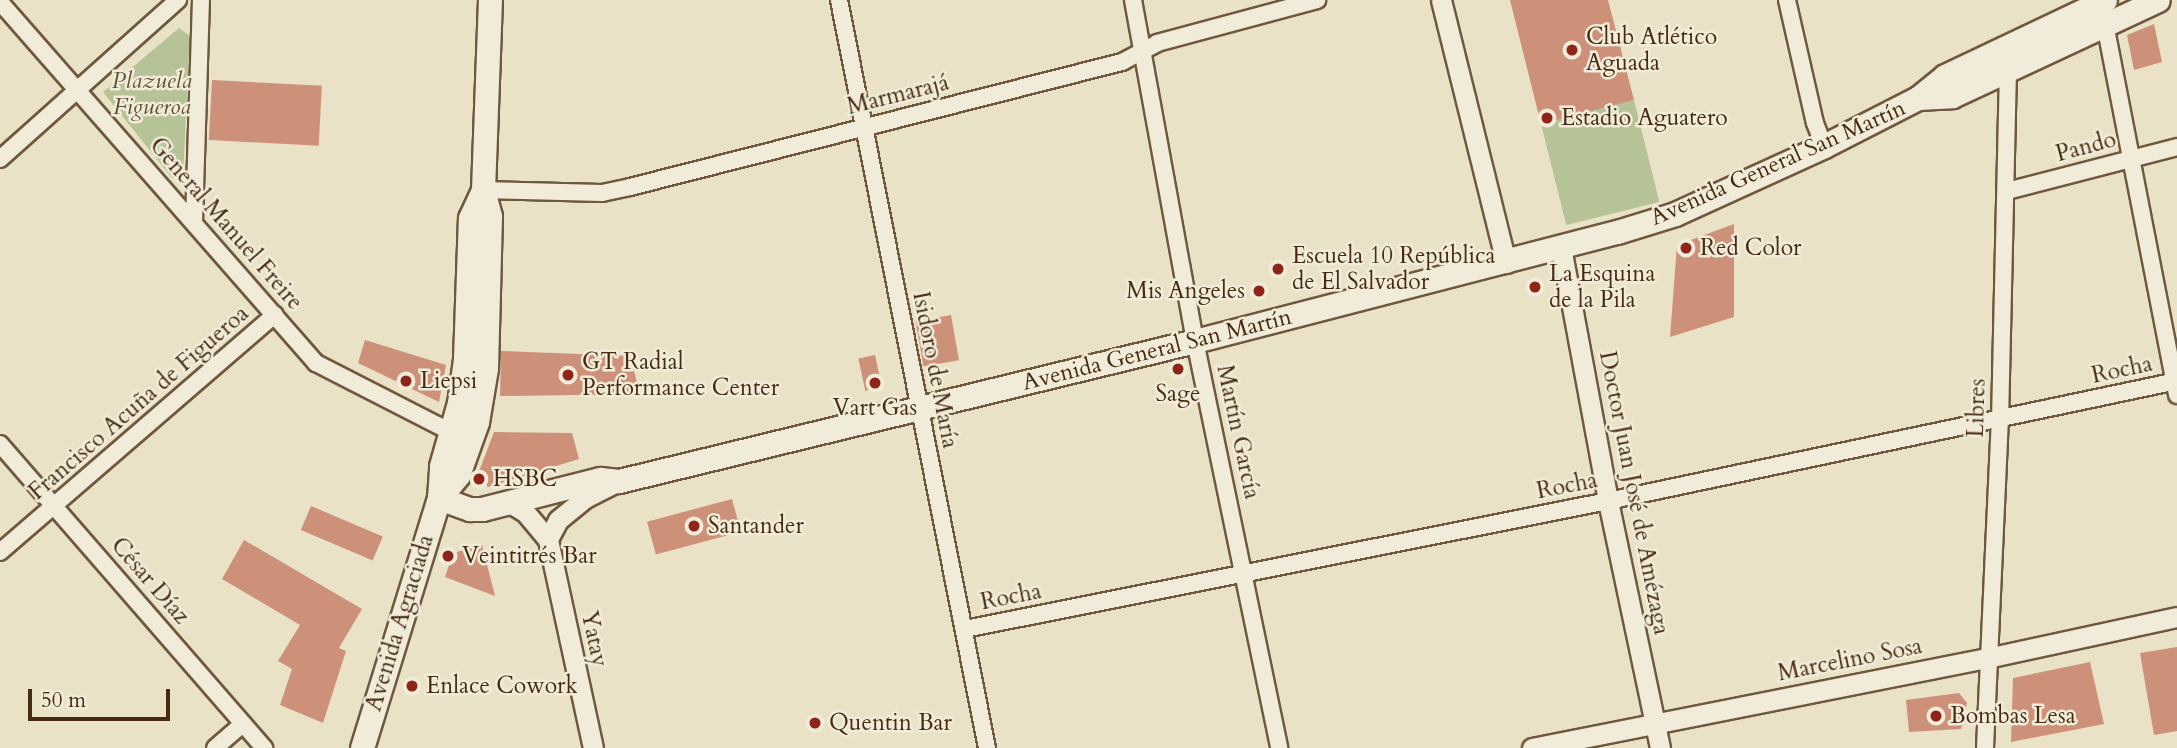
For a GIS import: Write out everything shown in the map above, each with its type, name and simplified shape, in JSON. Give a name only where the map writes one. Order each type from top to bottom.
[{"type":"main road","name":"Avenida Agraciada","points":[[439,498],[458,475],[483,396],[486,368],[490,216],[483,190],[490,0]]},
{"type":"main road","points":[[2048,28],[2060,0]]},
{"type":"main road","name":"Avenida General San Martín","points":[[439,498],[470,509],[510,503],[600,479],[619,481],[1506,263],[1675,214],[1824,146],[1918,98],[1945,76],[2048,28],[2096,13],[2158,0]]},
{"type":"main road","name":"Avenida General San Martín","points":[[1918,98],[1951,96],[2008,70],[2096,13]]},
{"type":"main road","name":"Avenida Agraciada","points":[[362,748],[439,498],[441,466],[459,403],[465,359],[470,218],[483,190]]},
{"type":"street","points":[[0,159],[178,0]]},
{"type":"street","points":[[194,222],[201,0]]},
{"type":"street","name":"Isidoro de María","points":[[839,0],[987,748]]},
{"type":"street","name":"Martín García","points":[[1133,0],[1195,341],[1279,748]]},
{"type":"street","name":"Marmarajá","points":[[483,190],[603,193],[1122,62],[1157,43],[1317,0]]},
{"type":"street","points":[[1441,0],[1506,263]]},
{"type":"street","points":[[1787,0],[1815,123],[1824,146]]},
{"type":"street","name":"General Manuel Freire","points":[[0,2],[316,363],[451,432]]},
{"type":"street","points":[[2096,13],[2131,159],[2176,386]]},
{"type":"street","name":"Libres","points":[[1985,748],[2000,421],[2008,70]]},
{"type":"street","name":"Pando","points":[[2007,191],[2177,147]]},
{"type":"street","name":"Doctor Juan José de Amézaga","points":[[1561,247],[1608,501],[1660,748]]},
{"type":"street","name":"Francisco Acuña de Figueroa","points":[[0,552],[275,315]]},
{"type":"street","name":"Rocha","points":[[965,629],[2176,386]]},
{"type":"street","name":"César Díaz","points":[[0,444],[264,748]]},
{"type":"street","name":"Avenida General San Martín","points":[[548,539],[558,520],[585,498],[619,481]]},
{"type":"street","name":"Yatay","points":[[510,503],[525,512],[548,539],[593,748]]},
{"type":"street","name":"Marcelino Sosa","points":[[1532,748],[1987,659],[2177,617]]},
{"type":"street","points":[[215,748],[243,724]]},
{"type":"green space","name":"Plazuela Figueroa","points":[[179,28],[190,36],[183,177],[172,178],[103,92]]},
{"type":"green space","name":"Club Atlético Aguada","points":[[1634,100],[1659,202],[1566,225],[1541,123]]},
{"type":"building","name":"Club Atlético Aguada","points":[[1510,0],[1608,0],[1634,100],[1541,124]]},
{"type":"building","points":[[2154,24],[2162,62],[2134,70],[2127,35]]},
{"type":"building","points":[[212,80],[322,86],[319,146],[209,140]]},
{"type":"building","points":[[1734,224],[1734,317],[1670,337],[1677,245]]},
{"type":"building","points":[[951,315],[959,360],[924,367],[916,321]]},
{"type":"building","points":[[365,340],[446,365],[439,402],[358,363]]},
{"type":"building","name":"GT Radial Performance Center","points":[[501,351],[630,356],[640,394],[500,396]]},
{"type":"building","points":[[875,355],[882,387],[865,391],[858,359]]},
{"type":"building","points":[[494,432],[572,433],[579,459],[488,487],[478,474]]},
{"type":"building","name":"Santander","points":[[732,499],[741,532],[656,555],[647,522]]},
{"type":"building","points":[[311,506],[383,536],[373,560],[301,530]]},
{"type":"building","points":[[244,540],[362,609],[339,648],[346,651],[323,723],[280,705],[292,669],[278,661],[300,625],[222,579]]},
{"type":"building","points":[[482,545],[495,596],[445,577],[453,553]]},
{"type":"building","points":[[2177,647],[2177,731],[2154,735],[2140,653]]},
{"type":"building","points":[[2090,662],[2104,724],[2011,742],[2013,678]]},
{"type":"building","name":"Bombas Lesa","points":[[1959,693],[1967,703],[1961,729],[1909,732],[1906,700]]},
{"type":"place","name":"Club Atlético Aguada","points":[[1572,50]]},
{"type":"place","name":"Estadio Aguatero","points":[[1547,118]]},
{"type":"place","name":"Red Color","points":[[1686,248]]},
{"type":"place","name":"Escuela 10 República de El Salvador","points":[[1278,269]]},
{"type":"place","name":"La Esquina de la Pila","points":[[1535,287]]},
{"type":"place","name":"Mis Angeles","points":[[1259,291]]},
{"type":"place","name":"Sage","points":[[1178,369]]},
{"type":"place","name":"GT Radial Performance Center","points":[[568,375]]},
{"type":"place","name":"Liepsi","points":[[406,381]]},
{"type":"place","name":"Vart Gas","points":[[875,383]]},
{"type":"place","name":"HSBC","points":[[479,479]]},
{"type":"place","name":"Santander","points":[[694,526]]},
{"type":"place","name":"Veintitrés Bar","points":[[448,556]]},
{"type":"place","name":"Enlace Cowork","points":[[412,686]]},
{"type":"place","name":"Bombas Lesa","points":[[1936,716]]},
{"type":"place","name":"Quentin Bar","points":[[815,723]]}]
